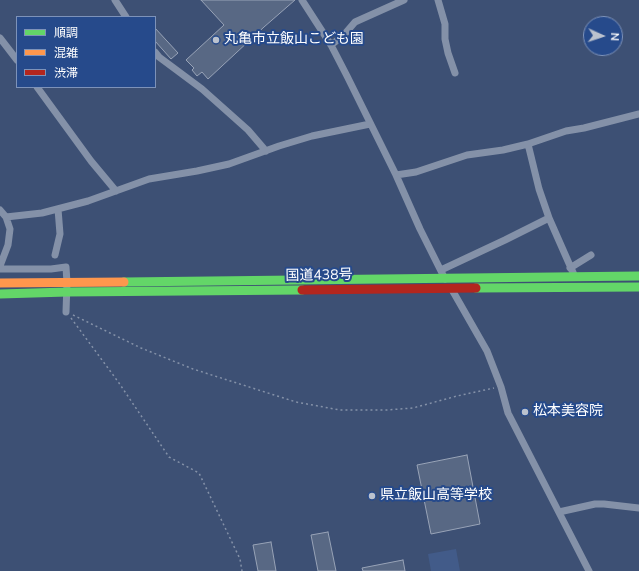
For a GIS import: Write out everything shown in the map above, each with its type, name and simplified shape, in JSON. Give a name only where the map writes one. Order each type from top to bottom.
[{"type":"highway","name":"国道438号","points":[[0,283],[67,283],[443,274],[575,277],[639,276]]},
{"type":"highway","name":"国道438号","points":[[0,294],[67,292],[639,287]]},
{"type":"street","points":[[115,0],[125,16]]},
{"type":"street","points":[[302,0],[331,46],[347,76],[396,175],[420,229],[451,289],[487,351],[501,387],[508,413],[589,571]]},
{"type":"street","points":[[331,46],[343,36],[355,22],[404,0]]},
{"type":"street","points":[[438,0],[445,24],[445,39],[448,54],[455,74]]},
{"type":"street","points":[[0,38],[16,59]]},
{"type":"street","points":[[156,53],[202,89],[248,130],[266,151]]},
{"type":"street","points":[[38,88],[91,161],[116,191]]},
{"type":"street","points":[[396,175],[416,172],[467,154],[503,150],[528,144],[566,131],[639,114]]},
{"type":"street","points":[[6,217],[42,213],[58,209],[88,201],[149,179],[229,164],[312,136],[370,124]]},
{"type":"street","points":[[528,144],[539,188],[549,218],[575,277]]},
{"type":"street","points":[[55,255],[60,234],[58,209]]},
{"type":"street","points":[[0,210],[6,217],[10,229],[8,245],[0,268],[52,269],[66,267],[66,312]]},
{"type":"street","points":[[443,274],[549,218]]},
{"type":"street","points":[[570,268],[591,255]]},
{"type":"street","points":[[559,512],[595,504],[639,508]]},
{"type":"path","points":[[66,312],[140,348],[193,369],[296,402],[340,410],[387,410],[413,408],[457,396],[501,387]]},
{"type":"path","points":[[66,312],[119,383],[170,457],[200,474],[240,559],[242,571]]},
{"type":"water","points":[[456,549],[460,571],[431,571],[428,554]]},
{"type":"building","points":[[201,0],[295,0],[208,79],[202,72],[197,76],[192,70],[194,68],[186,60],[224,25]]},
{"type":"building","points":[[156,29],[178,53],[171,59],[156,42]]},
{"type":"building","points":[[467,455],[480,524],[431,534],[417,465]]},
{"type":"building","points":[[328,532],[336,571],[318,571],[311,535]]},
{"type":"building","points":[[271,542],[276,571],[258,571],[253,545]]},
{"type":"building","points":[[403,560],[405,571],[363,571],[362,568]]},
{"type":"traffic: fast","points":[[124,282],[639,276]]},
{"type":"traffic: fast","points":[[476,288],[639,287]]},
{"type":"traffic: fast","points":[[0,294],[302,290]]},
{"type":"traffic: slow","points":[[0,283],[124,282]]},
{"type":"traffic: jam","points":[[302,290],[476,288]]},
{"type":"place","name":"丸亀市立飯山こども園","points":[[216,40]]},
{"type":"place","name":"松本美容院","points":[[525,412]]},
{"type":"place","name":"県立飯山高等学校","points":[[372,496]]}]
